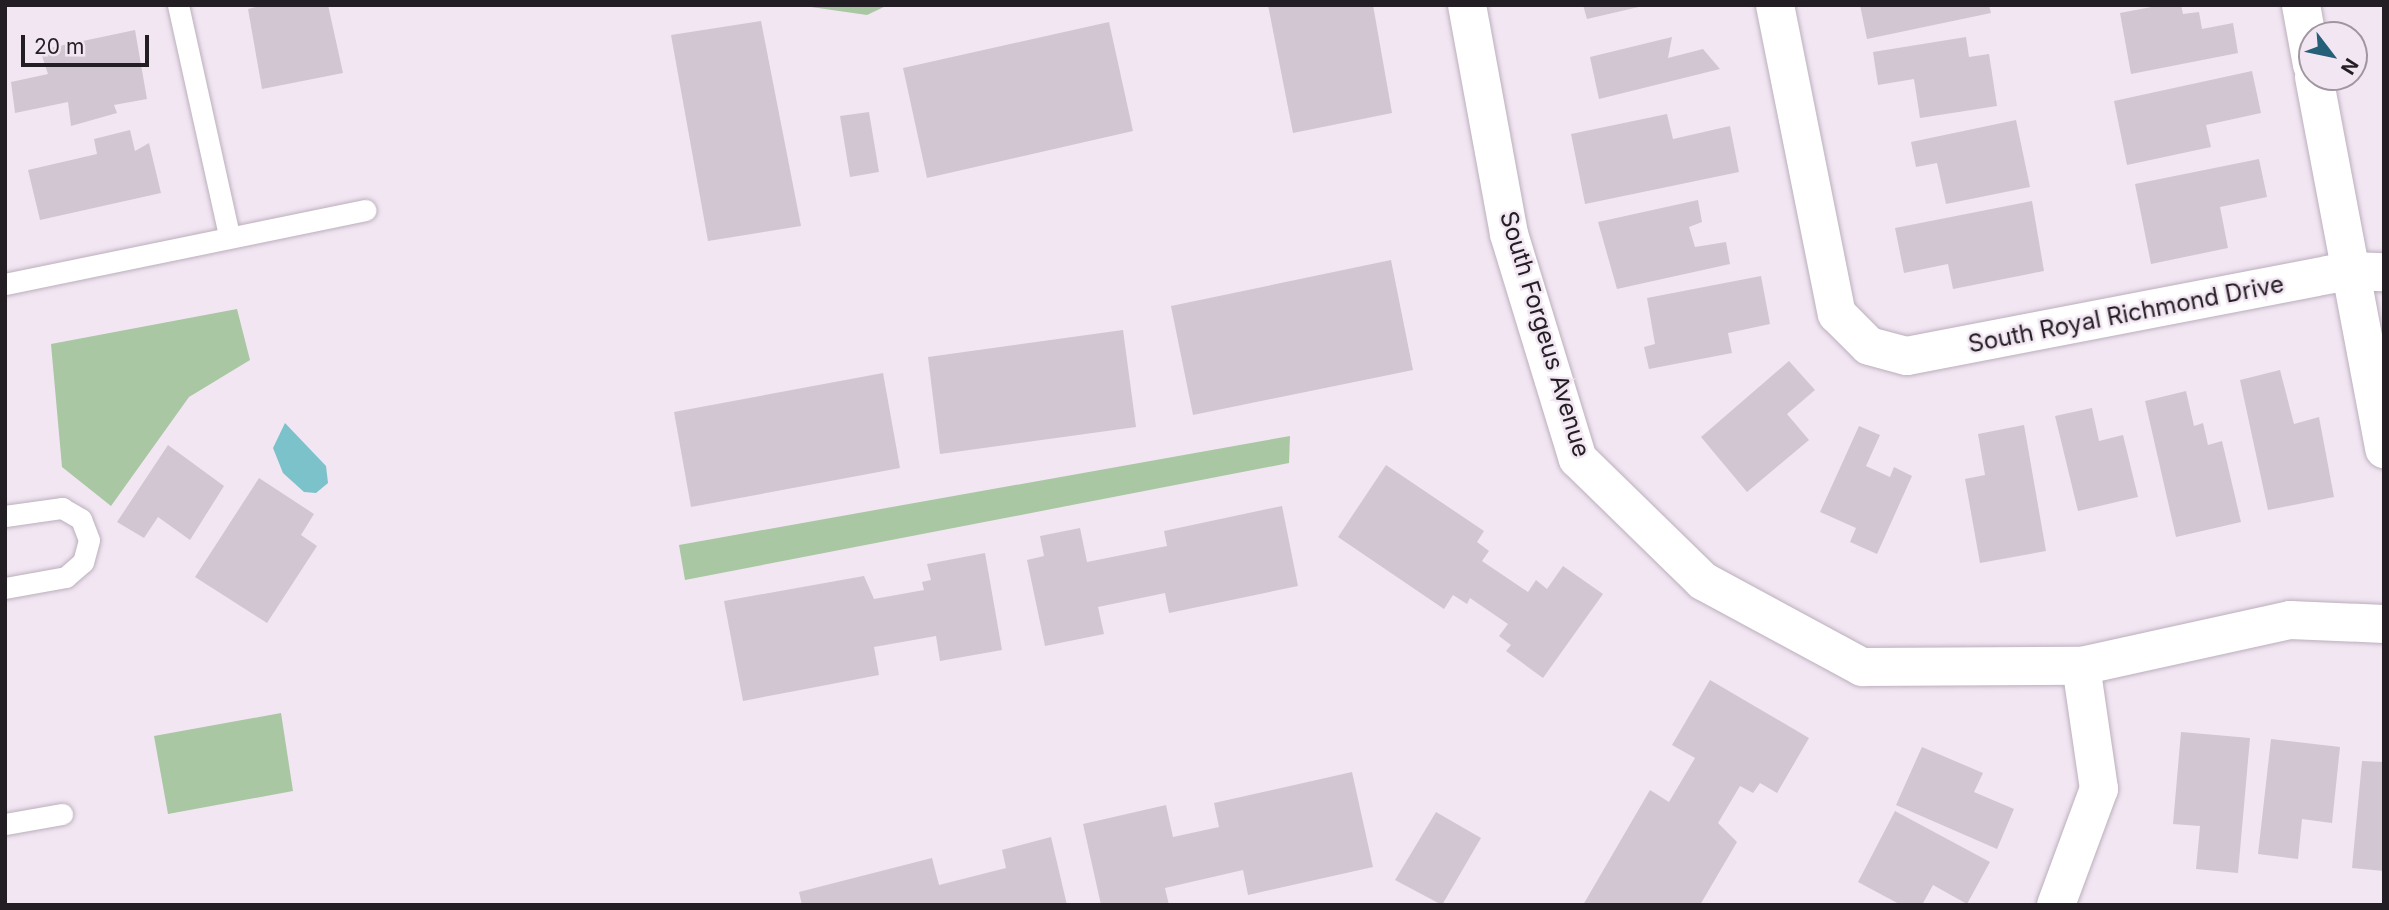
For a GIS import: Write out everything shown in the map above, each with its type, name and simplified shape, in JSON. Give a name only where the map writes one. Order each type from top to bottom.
[{"type":"street","name":"South Forgeus Avenue","points":[[1467,5],[1509,234],[1578,459],[1703,582],[1862,667],[2081,666],[2290,620],[2384,624]]},
{"type":"street","name":"South Royal Richmond Drive","points":[[1775,5],[1837,314],[1869,346],[1907,356],[2367,272]]},
{"type":"street","points":[[2318,91],[2367,272],[2384,449]]},
{"type":"street","points":[[2056,905],[2099,789],[2081,666]]},
{"type":"lane","points":[[178,5],[229,235]]},
{"type":"lane","points":[[5,284],[229,235],[365,210]]},
{"type":"lane","points":[[5,516],[62,508],[81,519],[89,540],[83,562],[66,577],[5,588]]},
{"type":"lane","points":[[5,824],[62,814]]},
{"type":"green space","points":[[797,5],[888,5],[867,15]]},
{"type":"green space","points":[[237,309],[250,360],[189,397],[111,506],[62,467],[51,344]]},
{"type":"green space","points":[[1290,436],[1289,463],[685,580],[679,545]]},
{"type":"green space","points":[[281,713],[293,791],[168,814],[154,736]]},
{"type":"water","points":[[285,423],[326,466],[328,483],[316,493],[304,492],[283,473],[273,448]]},
{"type":"building","points":[[264,5],[328,5],[343,73],[262,89],[248,9]]},
{"type":"building","points":[[1268,5],[1373,5],[1392,113],[1293,133]]},
{"type":"building","points":[[1583,5],[1643,5],[1643,6],[1587,19]]},
{"type":"building","points":[[1860,5],[1989,5],[1991,13],[1867,39]]},
{"type":"building","points":[[2162,5],[2181,5],[2183,14],[2199,12],[2202,29],[2233,23],[2238,53],[2131,74],[2120,13]]},
{"type":"building","points":[[761,21],[801,226],[708,241],[671,35]]},
{"type":"building","points":[[1109,22],[1133,131],[927,178],[903,68]]},
{"type":"building","points":[[135,30],[147,99],[114,105],[117,113],[71,126],[68,102],[15,113],[11,82],[48,74],[40,50]]},
{"type":"building","points":[[1672,37],[1668,58],[1703,49],[1720,69],[1599,99],[1590,57]]},
{"type":"building","points":[[1966,37],[1969,57],[1989,54],[1997,106],[1920,118],[1914,79],[1878,85],[1873,52]]},
{"type":"building","points":[[2252,71],[2261,113],[2206,125],[2211,147],[2127,165],[2114,101]]},
{"type":"building","points":[[869,112],[879,172],[850,177],[840,116]]},
{"type":"building","points":[[1667,114],[1673,139],[1730,126],[1739,172],[1585,204],[1571,134]]},
{"type":"building","points":[[2016,120],[2030,187],[1946,204],[1937,163],[1916,167],[1911,142]]},
{"type":"building","points":[[130,130],[135,151],[149,143],[161,193],[40,220],[28,170],[97,154],[94,139]]},
{"type":"building","points":[[2259,159],[2267,197],[2220,207],[2228,248],[2151,264],[2135,184]]},
{"type":"building","points":[[1698,200],[1702,222],[1689,227],[1695,247],[1726,242],[1730,264],[1617,289],[1598,222]]},
{"type":"building","points":[[2032,201],[2044,271],[1953,289],[1948,264],[1904,273],[1895,228]]},
{"type":"building","points":[[1391,260],[1413,370],[1193,415],[1171,306]]},
{"type":"building","points":[[1761,276],[1770,324],[1728,333],[1732,353],[1649,369],[1644,347],[1655,344],[1647,298]]},
{"type":"building","points":[[1123,330],[1136,427],[940,454],[928,357]]},
{"type":"building","points":[[1789,361],[1815,390],[1787,414],[1809,440],[1747,492],[1701,437]]},
{"type":"building","points":[[2280,370],[2294,424],[2319,417],[2334,497],[2268,510],[2240,380]]},
{"type":"building","points":[[883,373],[900,468],[691,507],[674,412]]},
{"type":"building","points":[[2186,391],[2194,426],[2203,423],[2208,445],[2222,441],[2241,522],[2176,537],[2145,401]]},
{"type":"building","points":[[2092,408],[2099,441],[2123,435],[2138,497],[2078,511],[2055,416]]},
{"type":"building","points":[[2024,425],[2046,551],[1980,563],[1965,479],[1985,475],[1978,434]]},
{"type":"building","points":[[1859,426],[1880,435],[1866,466],[1890,477],[1894,467],[1912,476],[1877,554],[1850,542],[1856,528],[1820,512]]},
{"type":"building","points":[[168,445],[224,486],[190,540],[158,517],[144,538],[117,522]]},
{"type":"building","points":[[1386,465],[1484,531],[1477,542],[1489,551],[1482,561],[1528,592],[1536,580],[1547,589],[1563,566],[1603,594],[1543,678],[1506,651],[1511,645],[1499,636],[1508,624],[1470,598],[1467,604],[1453,595],[1444,609],[1338,537]]},
{"type":"building","points":[[259,478],[314,514],[301,535],[317,546],[267,623],[195,577]]},
{"type":"building","points":[[1282,506],[1298,586],[1169,613],[1165,593],[1098,607],[1104,634],[1045,646],[1027,560],[1044,556],[1040,536],[1080,528],[1087,562],[1167,546],[1164,531]]},
{"type":"building","points":[[985,553],[1002,650],[940,661],[936,636],[874,647],[879,675],[743,701],[724,601],[864,576],[874,599],[924,590],[922,582],[931,580],[927,564]]},
{"type":"building","points":[[1710,680],[1809,738],[1777,793],[1760,783],[1753,793],[1740,786],[1718,823],[1737,842],[1700,905],[1583,905],[1650,790],[1669,802],[1695,758],[1672,745]]},
{"type":"building","points":[[2181,732],[2250,738],[2238,873],[2196,869],[2200,826],[2173,824]]},
{"type":"building","points":[[2271,739],[2340,747],[2332,823],[2302,819],[2298,859],[2258,854]]},
{"type":"building","points":[[1922,747],[1983,773],[1974,792],[2014,809],[1997,849],[1896,805]]},
{"type":"building","points":[[2362,761],[2384,762],[2384,871],[2352,868]]},
{"type":"building","points":[[1352,772],[1373,867],[1248,895],[1243,870],[1165,888],[1169,905],[1101,905],[1083,824],[1166,805],[1173,837],[1219,827],[1214,803]]},
{"type":"building","points":[[1895,811],[1990,862],[1967,904],[1933,885],[1922,905],[1901,905],[1858,882]]},
{"type":"building","points":[[1436,812],[1481,838],[1442,905],[1395,880]]},
{"type":"building","points":[[1051,837],[1067,905],[802,905],[799,892],[932,858],[939,885],[1006,868],[1002,850]]}]
